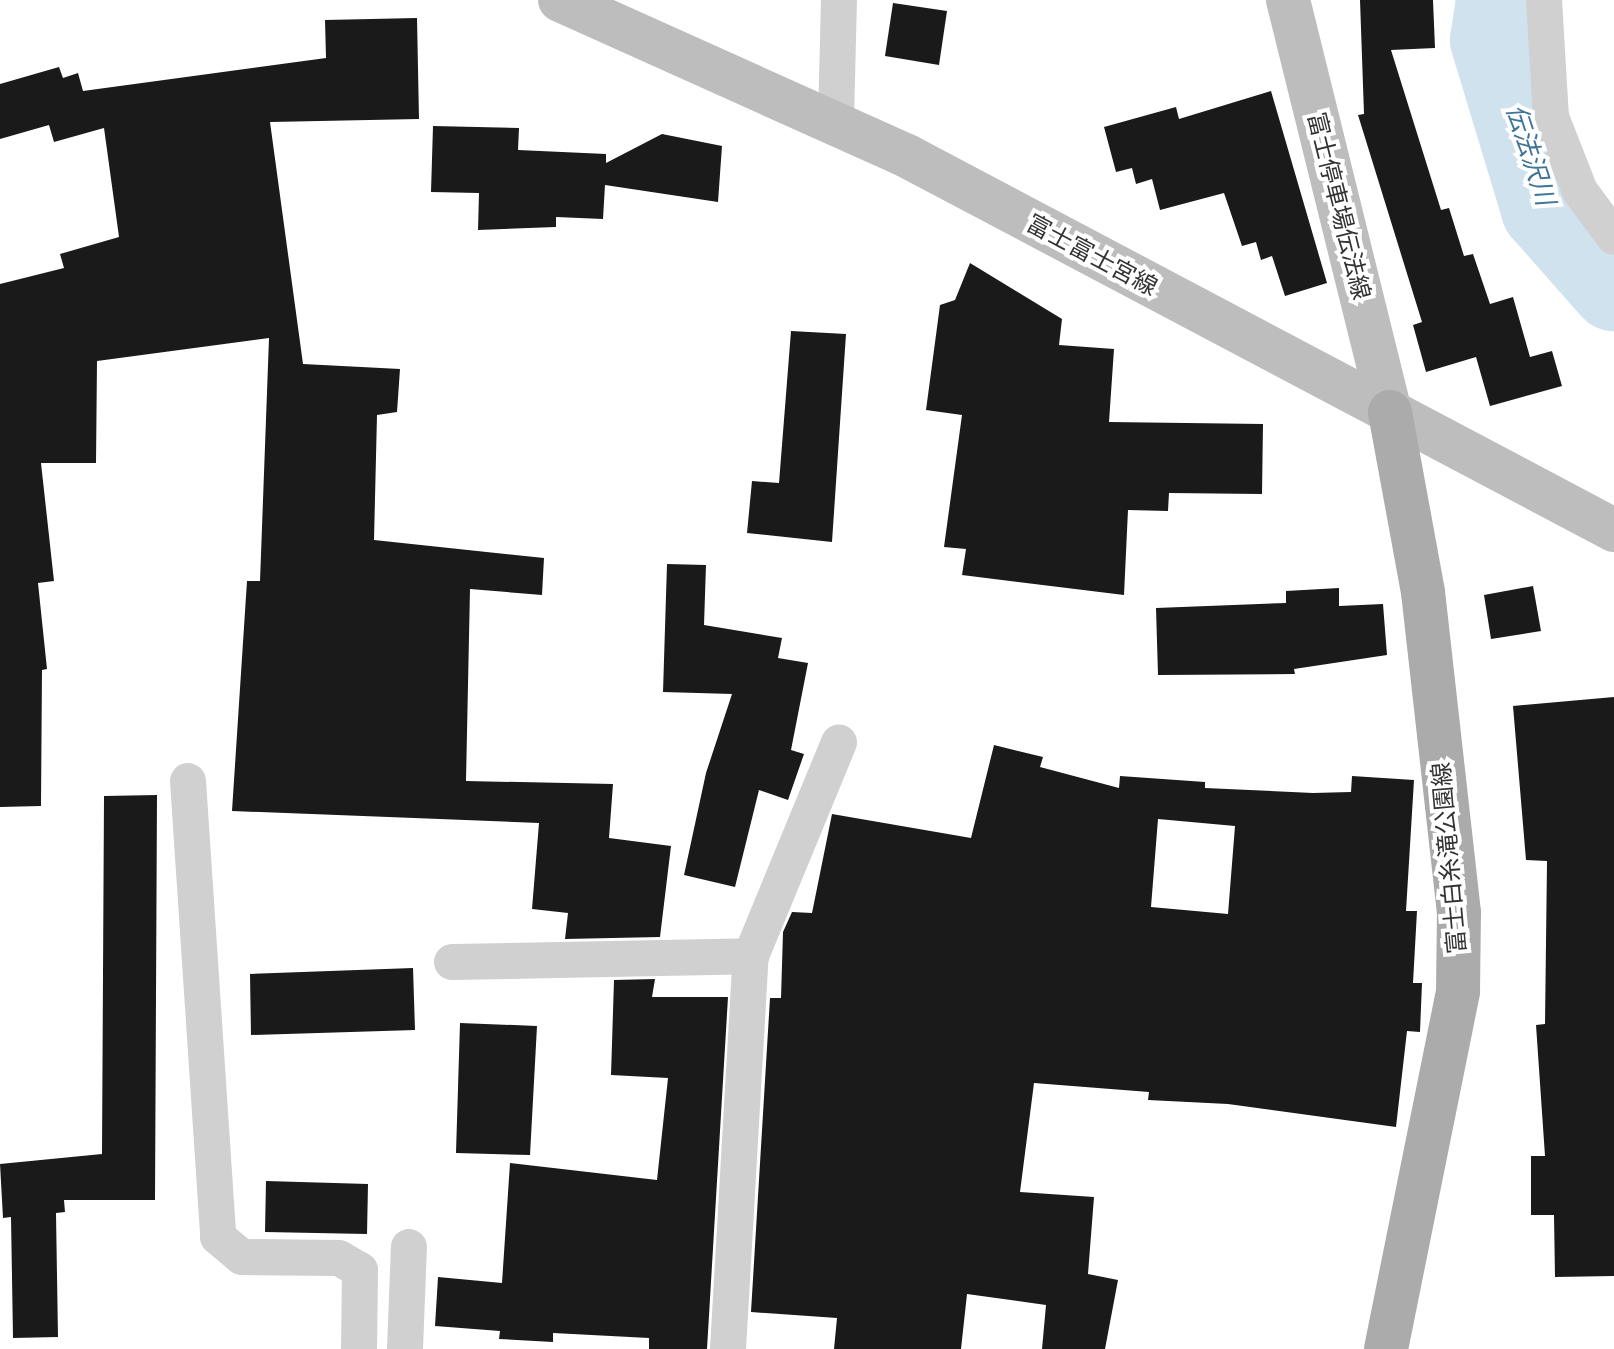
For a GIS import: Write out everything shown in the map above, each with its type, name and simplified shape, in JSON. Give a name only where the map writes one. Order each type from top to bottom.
[{"type":"main road","name":"富士富士宮線","points":[[560,0],[836,121],[1614,530]]},
{"type":"main road","name":"富士停車場伝法線","points":[[1288,0],[1390,412]]},
{"type":"main road","name":"富士白糸滝公園線","points":[[1386,1349],[1458,991],[1459,913],[1423,592],[1390,412]]},
{"type":"street","points":[[836,121],[839,0]]},
{"type":"street","points":[[1544,0],[1551,117],[1580,191],[1614,237]]},
{"type":"street","points":[[728,1349],[751,956],[839,742]]},
{"type":"street","points":[[188,781],[218,1237],[242,1257],[339,1258],[360,1270],[359,1349]]},
{"type":"street","points":[[452,962],[751,956]]},
{"type":"street","points":[[405,1349],[409,1247]]},
{"type":"building","points":[[1360,0],[1433,0],[1435,48],[1391,50],[1441,210],[1449,208],[1464,256],[1473,254],[1490,304],[1513,297],[1530,357],[1552,351],[1562,386],[1490,406],[1476,357],[1426,372],[1413,325],[1422,322],[1358,115],[1364,114]]},
{"type":"building","points":[[893,3],[947,11],[939,65],[885,56]]},
{"type":"building","points":[[417,18],[419,119],[270,122],[303,364],[400,369],[397,412],[377,415],[374,540],[544,558],[542,595],[470,589],[466,781],[613,784],[609,838],[671,846],[660,937],[565,939],[568,913],[532,909],[539,823],[232,811],[247,581],[260,581],[269,338],[97,361],[96,463],[41,463],[54,581],[38,583],[47,669],[42,670],[41,806],[0,807],[0,284],[64,268],[60,254],[119,237],[104,128],[54,142],[49,125],[0,139],[0,84],[59,67],[63,78],[78,73],[83,91],[326,58],[325,20]]},
{"type":"building","points":[[1271,91],[1327,283],[1285,296],[1272,256],[1261,260],[1256,242],[1242,246],[1224,193],[1160,210],[1152,179],[1136,184],[1132,168],[1116,172],[1104,127],[1176,107],[1179,119]]},
{"type":"building","points":[[433,126],[519,128],[518,150],[606,154],[606,163],[662,134],[722,146],[718,202],[605,185],[603,219],[556,217],[556,227],[478,230],[479,193],[431,192]]},
{"type":"building","points":[[970,263],[1062,319],[1059,345],[1114,349],[1109,422],[1263,424],[1262,494],[1169,493],[1168,511],[1128,510],[1124,595],[962,575],[966,549],[944,547],[962,415],[926,410],[940,305],[955,300]]},
{"type":"building","points":[[791,331],[846,334],[832,542],[747,533],[752,481],[779,483]]},
{"type":"building","points":[[667,564],[706,565],[704,625],[782,638],[778,658],[808,663],[791,750],[804,754],[788,800],[759,790],[735,887],[684,875],[706,773],[732,694],[663,692]]},
{"type":"building","points":[[1533,586],[1541,631],[1491,639],[1484,595]]},
{"type":"building","points":[[1339,588],[1339,606],[1383,604],[1387,655],[1294,669],[1295,674],[1158,675],[1156,608],[1286,603],[1286,591]]},
{"type":"building","points":[[1614,697],[1614,1276],[1555,1277],[1554,1215],[1531,1215],[1531,1156],[1545,1156],[1536,1025],[1545,1024],[1547,861],[1526,860],[1513,706]]},
{"type":"building","points":[[994,745],[1043,757],[1040,767],[1119,788],[1120,776],[1205,782],[1205,788],[1313,793],[1351,792],[1352,776],[1414,780],[1406,911],[1417,911],[1413,983],[1422,983],[1420,1032],[1407,1031],[1396,1127],[1228,1104],[1148,1100],[1149,1092],[1034,1083],[1020,1192],[1094,1197],[1088,1274],[1118,1280],[1105,1349],[1042,1349],[1046,1305],[967,1294],[961,1349],[834,1349],[837,1318],[751,1312],[770,998],[781,998],[783,932],[792,912],[812,913],[832,814],[971,838]],"holes":[[[1158,819],[1235,826],[1228,914],[1151,907]]]},
{"type":"building","points":[[157,795],[155,1200],[64,1200],[65,1212],[56,1213],[58,1337],[13,1338],[11,1217],[3,1218],[0,1164],[102,1154],[104,796]]},
{"type":"building","points":[[413,968],[415,1030],[251,1035],[250,974]]},
{"type":"building","points":[[655,979],[652,997],[728,997],[707,1349],[649,1349],[649,1338],[553,1333],[553,1342],[499,1339],[500,1331],[435,1326],[438,1277],[502,1283],[510,1163],[657,1180],[668,1078],[611,1075],[614,980]]},
{"type":"building","points":[[460,1023],[537,1026],[530,1155],[456,1153]]},
{"type":"building","points":[[266,1181],[368,1184],[367,1234],[265,1232]]},
{"type":"waterway","name":"伝法沢川","points":[[1499,0],[1493,40],[1544,209],[1614,288]]}]
